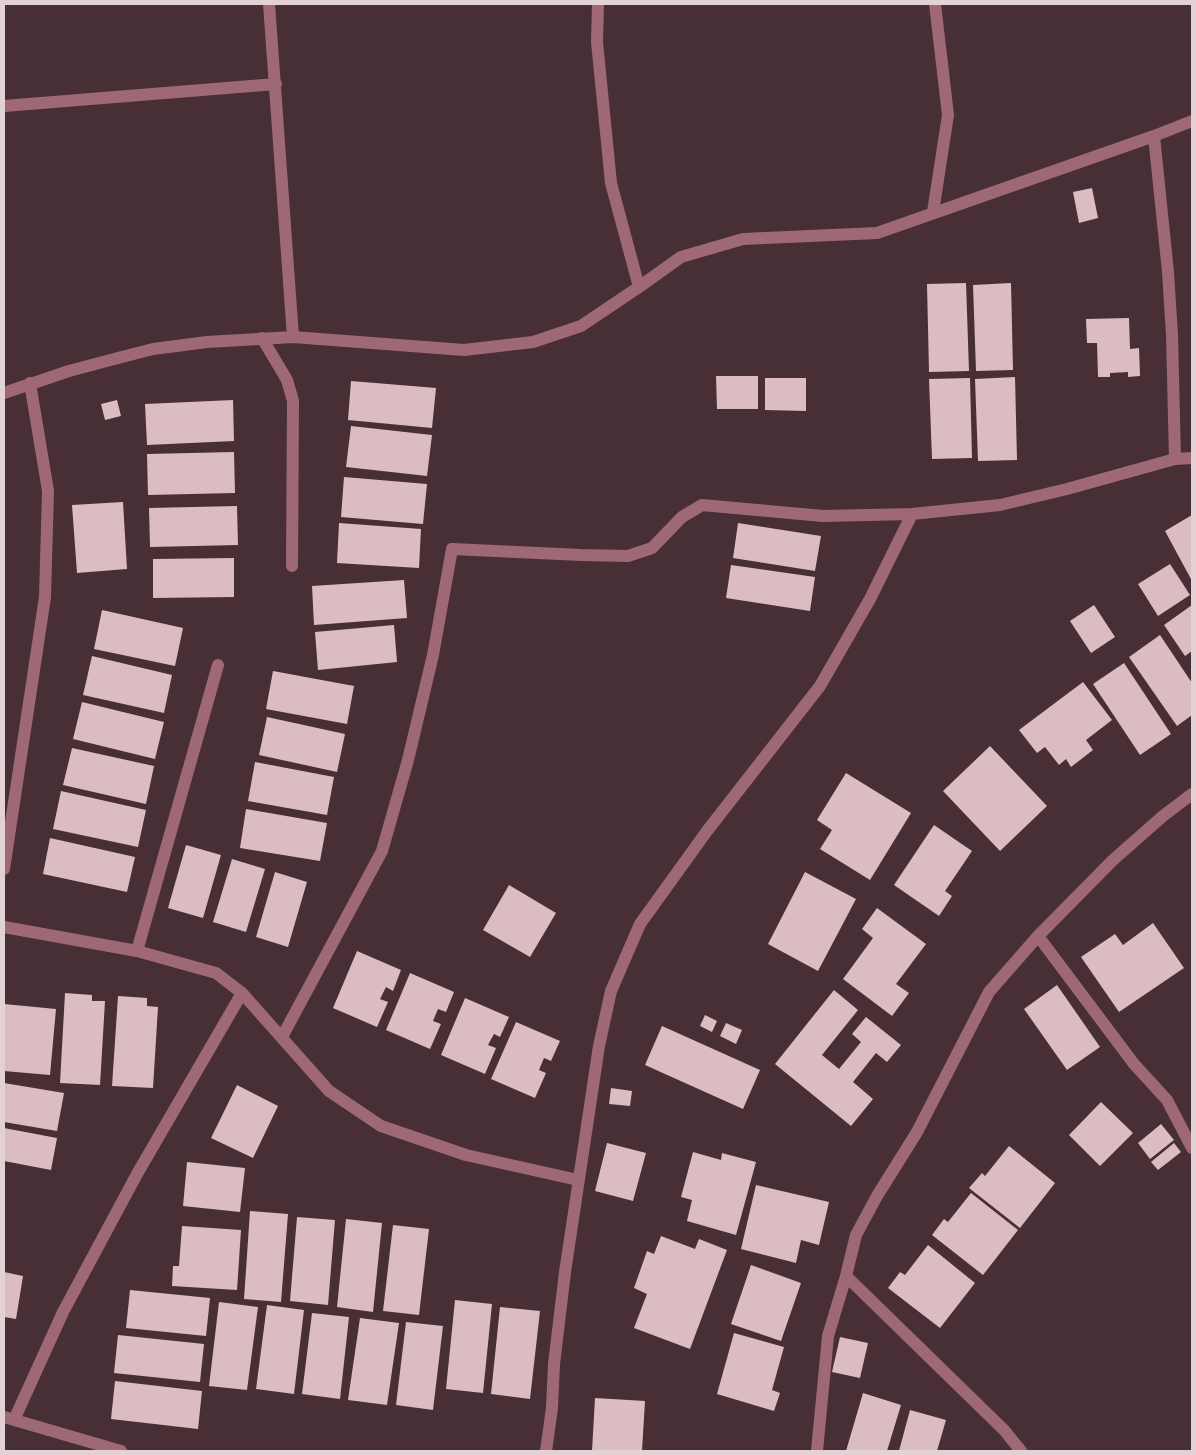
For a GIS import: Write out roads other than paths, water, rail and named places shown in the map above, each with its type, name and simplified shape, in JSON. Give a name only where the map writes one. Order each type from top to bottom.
[{"type":"street","points":[[269,4],[293,337]]},
{"type":"street","points":[[598,4],[597,42],[611,183],[639,287]]},
{"type":"street","points":[[933,212],[948,116],[935,4]]},
{"type":"street","points":[[4,106],[276,84]]},
{"type":"street","points":[[4,393],[30,383],[153,350],[207,342],[293,337],[464,350],[532,342],[581,326],[681,257],[743,239],[877,233],[1192,121]]},
{"type":"street","points":[[1154,136],[1172,335],[1175,459]]},
{"type":"street","points":[[262,338],[288,380],[293,401],[292,566]]},
{"type":"street","points":[[4,869],[45,597],[48,491],[30,383]]},
{"type":"street","points":[[282,1037],[382,851],[408,760],[433,655],[452,549],[628,556],[652,548],[682,517],[702,505],[823,516],[912,514],[1000,505],[1067,489],[1175,459],[1192,458]]},
{"type":"street","points":[[546,1451],[552,1408],[554,1364],[578,1180],[599,1046],[611,991],[640,924],[707,831],[820,686],[870,599],[912,514]]},
{"type":"street","points":[[137,951],[218,665]]},
{"type":"street","points":[[817,1451],[828,1336],[856,1234],[876,1196],[917,1132],[989,992],[1038,936],[1112,860],[1192,794]]},
{"type":"street","points":[[4,927],[137,951],[216,973],[242,993],[329,1091],[381,1126],[466,1155],[578,1180]]},
{"type":"street","points":[[1038,936],[1134,1064],[1167,1100],[1192,1148]]},
{"type":"street","points":[[121,1451],[9,1419],[63,1312],[137,1174],[242,993]]},
{"type":"street","points":[[846,1276],[1004,1430],[1021,1451]]}]
